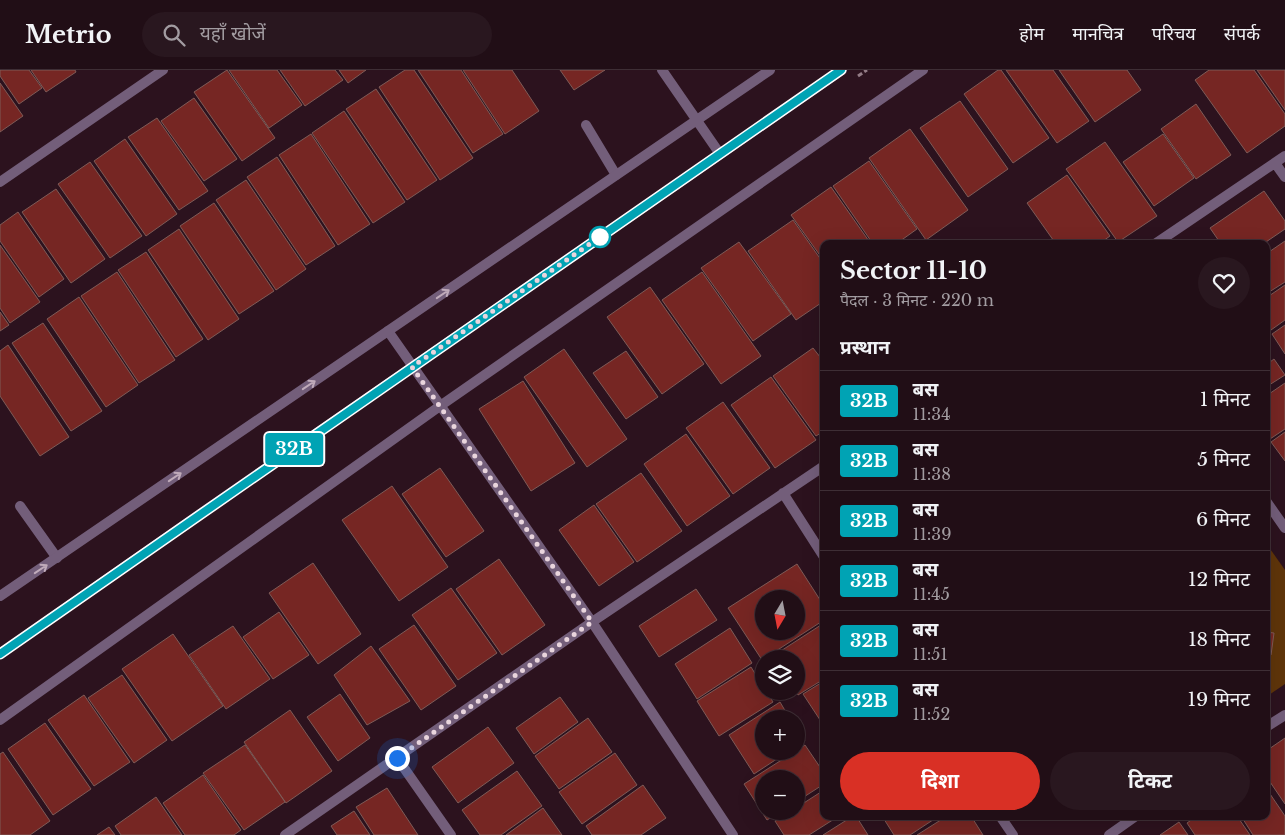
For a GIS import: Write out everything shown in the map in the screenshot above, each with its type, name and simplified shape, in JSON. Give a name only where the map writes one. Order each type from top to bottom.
[{"type":"street","points":[[0,182],[163,70]]},
{"type":"street","points":[[662,70],[720,154]]},
{"type":"street","points":[[0,596],[770,70]]},
{"type":"street","points":[[0,654],[842,70]]},
{"type":"street","points":[[0,720],[440,406],[923,70]]},
{"type":"street","points":[[586,125],[616,175]]},
{"type":"street","points":[[1161,240],[1285,156]]},
{"type":"street","points":[[1275,162],[1285,177]]},
{"type":"street","points":[[388,331],[592,622],[733,835]]},
{"type":"street","points":[[285,835],[592,622],[820,469]]},
{"type":"street","points":[[783,494],[820,551]]},
{"type":"street","points":[[20,506],[57,558]]},
{"type":"street","points":[[1270,507],[1285,528]]},
{"type":"street","points":[[1270,724],[1285,714]]},
{"type":"street","points":[[397,758],[451,835]]},
{"type":"street","points":[[1003,820],[1013,835]]},
{"type":"street","points":[[1109,835],[1130,820]]},
{"type":"shaded area","points":[[1270,549],[1285,570],[1285,684],[1270,694]]},
{"type":"building","points":[[0,70],[29,70],[42,88],[19,104],[0,76]]},
{"type":"building","points":[[31,70],[75,70],[76,72],[46,92]]},
{"type":"building","points":[[227,70],[275,138],[242,161],[194,92]]},
{"type":"building","points":[[229,70],[277,70],[302,105],[269,128]]},
{"type":"building","points":[[280,70],[335,70],[343,80],[305,106]]},
{"type":"building","points":[[339,70],[366,70],[348,83]]},
{"type":"building","points":[[405,70],[414,70],[473,158],[440,180],[379,87]]},
{"type":"building","points":[[418,70],[461,70],[503,134],[473,153]]},
{"type":"building","points":[[463,70],[512,70],[539,111],[505,134]]},
{"type":"building","points":[[560,70],[605,70],[574,90]]},
{"type":"building","points":[[998,70],[1001,70],[1049,138],[1013,163],[964,94]]},
{"type":"building","points":[[1006,70],[1053,70],[1089,121],[1057,143]]},
{"type":"building","points":[[1059,70],[1127,70],[1141,90],[1095,122]]},
{"type":"building","points":[[1209,70],[1254,70],[1285,114],[1285,126],[1247,153],[1195,80]]},
{"type":"building","points":[[1257,70],[1285,70],[1285,110]]},
{"type":"building","points":[[0,83],[23,116],[0,132]]},
{"type":"building","points":[[376,89],[437,180],[407,200],[346,109]]},
{"type":"building","points":[[194,98],[237,159],[204,181],[161,121]]},
{"type":"building","points":[[960,101],[1008,169],[968,197],[920,128]]},
{"type":"building","points":[[1196,104],[1231,155],[1196,179],[1161,129]]},
{"type":"building","points":[[344,111],[405,202],[373,223],[312,133]]},
{"type":"building","points":[[157,118],[208,191],[179,210],[128,137]]},
{"type":"building","points":[[910,129],[968,210],[926,240],[869,158]]},
{"type":"building","points":[[311,134],[370,224],[338,245],[279,155]]},
{"type":"building","points":[[1163,134],[1194,178],[1154,206],[1123,162]]},
{"type":"building","points":[[125,139],[177,214],[146,236],[94,161]]},
{"type":"building","points":[[1105,142],[1157,216],[1121,240],[1117,240],[1066,169]]},
{"type":"building","points":[[277,157],[335,246],[306,265],[247,177]]},
{"type":"building","points":[[869,161],[917,229],[902,240],[870,240],[833,186]]},
{"type":"building","points":[[90,162],[142,236],[110,258],[58,184]]},
{"type":"building","points":[[1067,175],[1110,236],[1104,240],[1053,240],[1027,203]]},
{"type":"building","points":[[246,180],[306,269],[276,290],[216,200]]},
{"type":"building","points":[[831,187],[868,240],[820,240],[820,255],[791,215]]},
{"type":"building","points":[[56,189],[105,259],[71,283],[22,212]]},
{"type":"building","points":[[1264,191],[1285,221],[1285,229],[1269,240],[1218,240],[1210,228]]},
{"type":"building","points":[[214,203],[274,291],[239,314],[180,226]]},
{"type":"building","points":[[18,212],[64,279],[39,297],[0,241],[0,225]]},
{"type":"building","points":[[793,220],[820,258],[820,304],[796,320],[748,251]]},
{"type":"building","points":[[179,229],[239,319],[208,340],[148,250]]},
{"type":"building","points":[[1285,241],[1285,282],[1270,291],[1270,251]]},
{"type":"building","points":[[739,242],[791,314],[753,341],[701,268]]},
{"type":"building","points":[[0,245],[40,302],[10,323],[0,308]]},
{"type":"building","points":[[146,252],[203,339],[176,357],[118,270]]},
{"type":"building","points":[[117,272],[175,360],[139,383],[81,296]]},
{"type":"building","points":[[702,272],[761,356],[721,384],[662,300]]},
{"type":"building","points":[[1285,285],[1285,320],[1271,330],[1270,328],[1270,295]]},
{"type":"building","points":[[650,287],[704,364],[662,394],[607,317]]},
{"type":"building","points":[[79,297],[138,385],[106,407],[47,319]]},
{"type":"building","points":[[0,312],[9,325],[0,331]]},
{"type":"building","points":[[43,323],[102,411],[71,431],[12,343]]},
{"type":"building","points":[[1285,325],[1285,354],[1272,334]]},
{"type":"building","points":[[8,345],[69,437],[40,456],[0,396],[0,351]]},
{"type":"building","points":[[813,348],[820,357],[820,434],[816,436],[773,376]]},
{"type":"building","points":[[564,349],[627,439],[587,467],[524,377]]},
{"type":"building","points":[[626,351],[658,397],[626,419],[593,373]]},
{"type":"building","points":[[1274,359],[1285,375],[1270,384],[1270,362]]},
{"type":"building","points":[[771,377],[816,440],[775,468],[731,405]]},
{"type":"building","points":[[523,381],[575,463],[531,491],[479,409]]},
{"type":"building","points":[[1285,383],[1285,429],[1270,439],[1270,393]]},
{"type":"building","points":[[723,402],[770,468],[733,494],[686,428]]},
{"type":"building","points":[[1285,432],[1285,461],[1271,442]]},
{"type":"building","points":[[686,434],[730,496],[687,526],[644,464]]},
{"type":"building","points":[[440,468],[484,531],[446,557],[402,494]]},
{"type":"building","points":[[641,473],[682,531],[637,562],[596,504]]},
{"type":"building","points":[[392,486],[448,567],[399,601],[342,520]]},
{"type":"building","points":[[594,505],[634,562],[599,586],[559,530]]},
{"type":"building","points":[[499,559],[545,625],[502,655],[456,589]]},
{"type":"building","points":[[313,563],[361,634],[318,664],[269,593]]},
{"type":"building","points":[[797,564],[820,600],[820,623],[805,632],[805,590],[756,590]]},
{"type":"building","points":[[451,588],[497,653],[458,680],[412,615]]},
{"type":"building","points":[[696,589],[717,620],[659,657],[639,626]]},
{"type":"building","points":[[755,591],[755,640],[793,640],[778,650],[755,650],[728,608]]},
{"type":"building","points":[[279,612],[309,655],[273,679],[243,637]]},
{"type":"building","points":[[414,625],[456,686],[421,710],[379,649]]},
{"type":"building","points":[[233,626],[270,679],[226,709],[189,655]]},
{"type":"building","points":[[820,626],[820,681],[805,691],[805,650],[782,650],[798,640],[805,640],[805,635]]},
{"type":"building","points":[[730,628],[752,663],[697,699],[675,664]]},
{"type":"building","points":[[1270,632],[1274,633],[1270,655]]},
{"type":"building","points":[[173,634],[223,706],[172,741],[122,669]]},
{"type":"building","points":[[371,646],[410,701],[367,725],[334,675]]},
{"type":"building","points":[[751,667],[755,673],[755,700],[772,700],[773,702],[760,710],[755,710],[755,713],[719,736],[697,701]]},
{"type":"building","points":[[122,675],[167,740],[134,763],[88,698]]},
{"type":"building","points":[[820,683],[820,720],[805,697],[805,693]]},
{"type":"building","points":[[340,694],[370,738],[338,761],[307,717]]},
{"type":"building","points":[[84,695],[130,762],[94,786],[48,720]]},
{"type":"building","points":[[560,697],[578,722],[534,754],[516,728]]},
{"type":"building","points":[[780,702],[785,710],[768,710]]},
{"type":"building","points":[[290,710],[332,771],[286,803],[244,742]]},
{"type":"building","points":[[588,718],[612,752],[559,789],[535,756]]},
{"type":"building","points":[[755,718],[755,760],[775,760],[760,770],[755,770],[754,774],[729,735]]},
{"type":"building","points":[[45,723],[91,789],[53,815],[8,749]]},
{"type":"building","points":[[488,727],[514,763],[458,803],[432,767]]},
{"type":"building","points":[[1285,738],[1285,804],[1270,782],[1270,748]]},
{"type":"building","points":[[245,745],[285,802],[244,830],[203,773]]},
{"type":"building","points":[[805,745],[820,767],[820,787],[805,796],[805,770],[766,770],[782,760],[805,760]]},
{"type":"building","points":[[3,752],[50,821],[30,835],[0,835],[0,754]]},
{"type":"building","points":[[615,753],[637,785],[582,824],[559,792]]},
{"type":"building","points":[[517,771],[542,806],[501,835],[480,835],[462,810]]},
{"type":"building","points":[[203,775],[241,830],[234,835],[185,835],[163,803]]},
{"type":"building","points":[[755,777],[755,801],[744,784]]},
{"type":"building","points":[[643,785],[666,818],[641,835],[592,835],[586,826]]},
{"type":"building","points":[[387,788],[418,835],[374,835],[356,807]]},
{"type":"building","points":[[820,793],[820,820],[833,820],[809,835],[784,835],[775,821],[805,820],[805,802]]},
{"type":"building","points":[[1270,794],[1285,816],[1285,835],[1253,835],[1244,820],[1270,820]]},
{"type":"building","points":[[156,797],[182,835],[121,835],[115,826]]},
{"type":"building","points":[[543,808],[562,835],[506,835]]},
{"type":"building","points":[[354,811],[370,835],[337,835],[331,826]]},
{"type":"building","points":[[847,820],[859,820],[868,835],[823,835]]},
{"type":"building","points":[[885,820],[933,820],[910,835],[894,835]]},
{"type":"building","points":[[941,820],[974,820],[983,835],[917,835]]},
{"type":"building","points":[[1191,820],[1240,820],[1250,835],[1195,835],[1187,823]]},
{"type":"building","points":[[1179,822],[1188,835],[1160,835]]},
{"type":"building","points":[[109,827],[115,835],[97,835]]},
{"type":"bus line","name":"32B","points":[[0,654],[841,70]]},
{"type":"route","points":[[397,758],[592,622],[412,367],[607,232],[600,237]]}]
